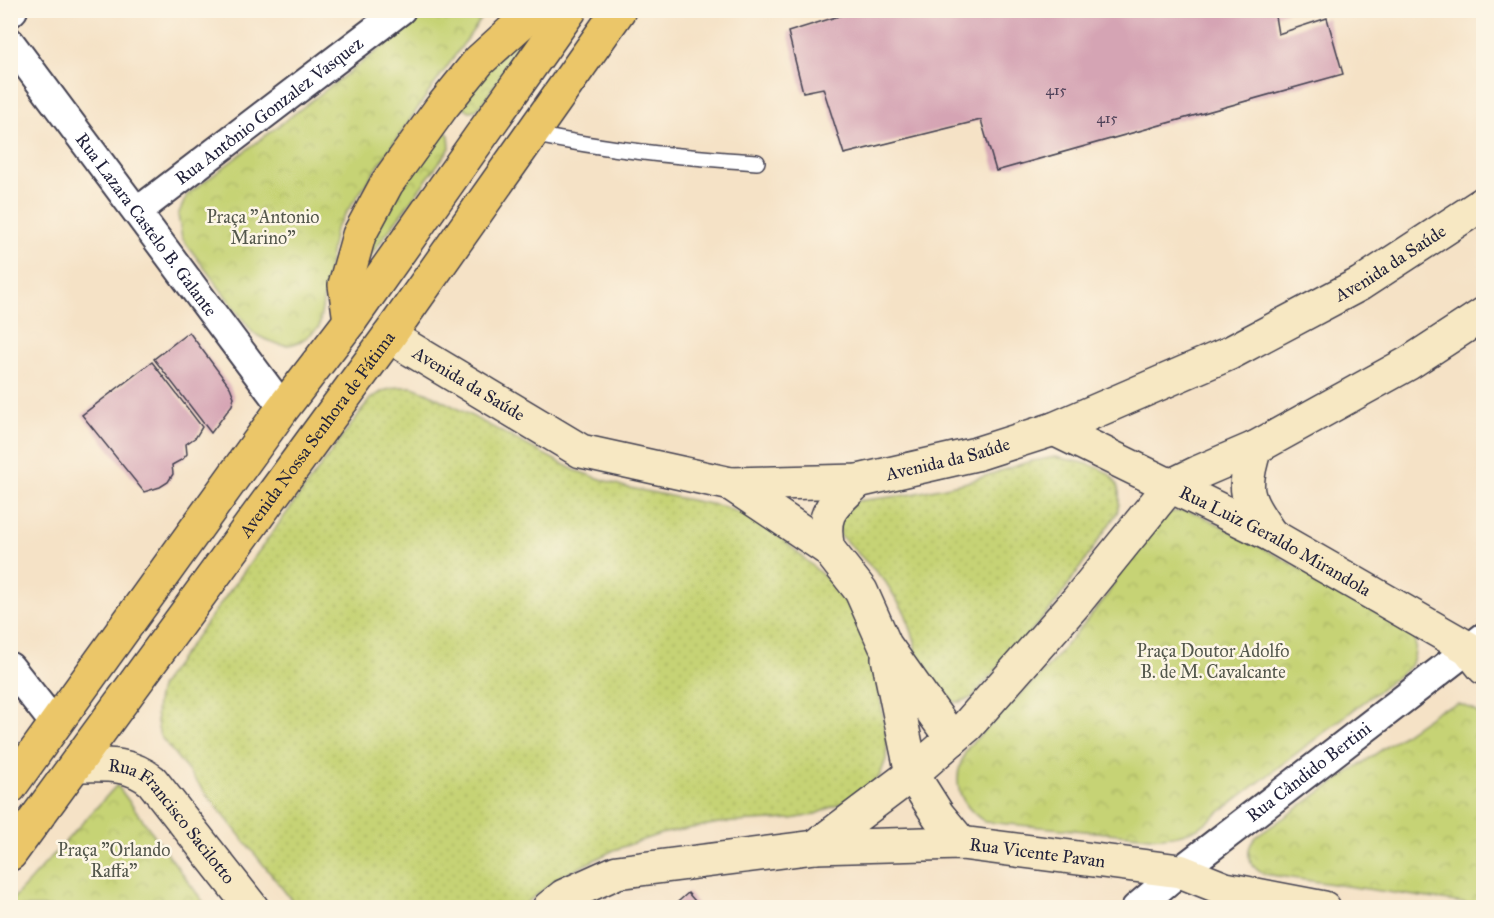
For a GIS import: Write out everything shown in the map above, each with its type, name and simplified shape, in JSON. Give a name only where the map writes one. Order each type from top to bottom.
[{"type":"main road","points":[[325,353],[359,235],[387,183],[441,108],[479,61],[521,23],[540,10]]},
{"type":"main road","points":[[10,787],[283,408],[350,321],[570,10]]},
{"type":"main road","name":"Avenida Nossa Senhora de Fátima","points":[[10,854],[389,336],[619,10]]},
{"type":"main road","points":[[441,108],[476,142],[508,166]]},
{"type":"main road","name":"Avenida da Saúde","points":[[389,336],[581,451],[731,484],[858,481],[975,454],[1054,429],[1230,353],[1359,284],[1484,203]]},
{"type":"main road","points":[[345,285],[350,321]]},
{"type":"main road","points":[[815,847],[912,774],[967,726],[1077,601],[1170,486],[1255,448],[1409,363],[1484,314]]},
{"type":"main road","points":[[350,321],[389,336]]},
{"type":"main road","name":"Rua Luiz Geraldo Mirandola","points":[[1054,429],[1271,535],[1478,651]]},
{"type":"main road","points":[[1255,448],[1247,474],[1246,487],[1250,504],[1271,535]]},
{"type":"main road","points":[[828,549],[825,528],[827,516],[834,505],[858,481]]},
{"type":"main road","points":[[731,484],[828,549],[861,591],[885,645],[952,740]]},
{"type":"main road","name":"Rua Vicente Pavan","points":[[885,645],[912,774],[938,815],[961,843],[1180,870],[1225,889],[1324,908]]},
{"type":"main road","name":"Rua Francisco Sacilotto","points":[[76,765],[128,767],[139,771],[152,781],[252,908]]},
{"type":"main road","points":[[549,908],[564,896],[617,872],[815,847],[961,843]]},
{"type":"street","name":"Rua Antônio Gonzalez Vasquez","points":[[138,210],[401,10]]},
{"type":"street","name":"Rua Lazara Castelo B. Galante","points":[[10,42],[138,210],[283,408]]},
{"type":"street","name":"Rua Cândido Bertini","points":[[1136,908],[1180,870],[1478,651]]},
{"type":"street","points":[[10,667],[55,724]]},
{"type":"lane","points":[[531,134],[600,148],[757,162]]},
{"type":"green space","name":"Praça \"Antonio Marino\"","points":[[430,11],[487,11],[335,229],[319,327],[302,340],[288,345],[281,345],[253,333],[182,238],[178,215],[187,195]]},
{"type":"green space","points":[[544,14],[481,105],[476,110],[469,111],[461,105],[482,68]]},
{"type":"green space","points":[[443,130],[449,135],[450,148],[356,275],[395,180]]},
{"type":"green space","points":[[398,387],[412,387],[426,392],[574,470],[625,487],[725,507],[767,525],[849,599],[874,656],[887,743],[886,759],[880,775],[870,787],[856,797],[813,815],[792,819],[719,823],[660,834],[614,850],[557,879],[521,907],[298,908],[160,736],[157,717],[158,698],[161,685],[370,399],[383,391]]},
{"type":"green space","points":[[1055,457],[1093,466],[1112,477],[1117,486],[1119,498],[1117,513],[1056,603],[971,698],[960,702],[948,702],[936,698],[915,670],[915,641],[905,613],[885,581],[840,535],[838,521],[856,501],[907,495],[964,483],[1028,462]]},
{"type":"green space","name":"Praça Doutor Adolfo B. de M. Cavalcante","points":[[1185,511],[1199,514],[1413,629],[1415,648],[1411,666],[1200,827],[1188,832],[1151,837],[985,822],[967,806],[959,788],[959,768],[969,746],[1047,668],[1106,597],[1146,527],[1171,512]]},
{"type":"green space","points":[[1458,704],[1472,709],[1483,719],[1483,906],[1264,874],[1254,867],[1249,852],[1256,837],[1439,710]]},
{"type":"green space","name":"Praça \"Orlando Raffa\"","points":[[117,785],[207,907],[11,907],[11,901]]},
{"type":"building","points":[[858,10],[1290,10],[1275,16],[1278,34],[1327,18],[1343,74],[996,171],[981,120],[844,154],[823,88],[803,92],[788,32]]},
{"type":"building","points":[[189,332],[230,387],[234,397],[232,405],[211,433],[154,359]]},
{"type":"building","points":[[152,362],[202,427],[196,437],[186,444],[187,454],[172,465],[173,474],[168,482],[144,492],[82,415]]},
{"type":"building","points":[[688,893],[701,908],[671,908]]}]
